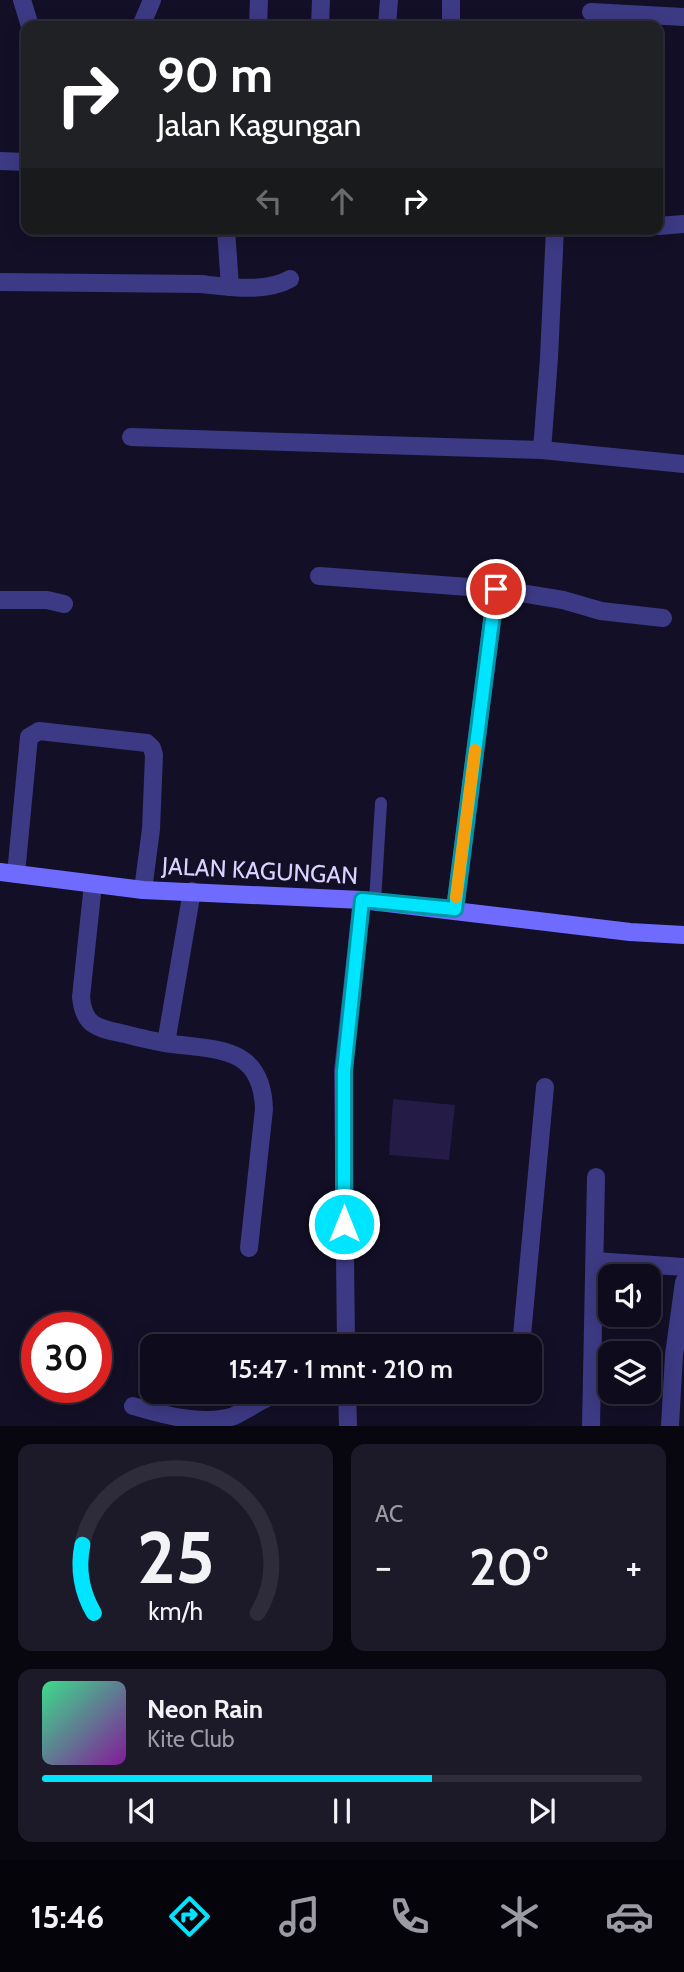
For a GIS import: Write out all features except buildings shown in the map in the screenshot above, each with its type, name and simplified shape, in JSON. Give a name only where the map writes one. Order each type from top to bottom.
[{"type":"street","points":[[22,0],[28,21]]},
{"type":"street","points":[[143,21],[152,0]]},
{"type":"street","points":[[258,21],[259,0]]},
{"type":"street","points":[[320,21],[321,0]]},
{"type":"street","points":[[387,21],[389,0]]},
{"type":"street","points":[[450,21],[452,0]]},
{"type":"street","points":[[591,12],[684,17]]},
{"type":"street","points":[[0,161],[21,162]]},
{"type":"street","points":[[663,226],[684,224]]},
{"type":"street","points":[[226,235],[230,287]]},
{"type":"street","points":[[541,450],[549,358],[555,235]]},
{"type":"street","points":[[0,282],[201,284],[230,287],[280,285],[290,279]]},
{"type":"street","points":[[131,437],[541,450],[684,464]]},
{"type":"street","points":[[319,576],[496,589],[564,600],[601,611],[663,618]]},
{"type":"street","points":[[455,909],[496,589]]},
{"type":"street","points":[[0,600],[47,600],[64,604]]},
{"type":"street","points":[[8,873],[29,737],[39,731],[147,743],[154,755],[151,829],[143,890]]},
{"type":"street","name":"JALAN KAGUNGAN","points":[[8,873],[143,890],[369,901],[455,909],[630,932],[684,935]]},
{"type":"street","points":[[93,884],[81,997],[82,1011],[88,1021],[101,1029],[166,1043],[225,1050],[244,1060],[256,1072],[264,1089],[249,1248]]},
{"type":"street","points":[[166,1043],[192,891]]},
{"type":"street","points":[[346,1334],[344,1071],[369,901]]},
{"type":"street","points":[[522,1334],[545,1087]]},
{"type":"street","points":[[591,1426],[596,1177]]},
{"type":"street","points":[[595,1261],[684,1267]]},
{"type":"street","points":[[670,1426],[674,1355],[684,1282]]},
{"type":"street","points":[[133,1406],[174,1418],[206,1422],[233,1418],[255,1404]]},
{"type":"street","points":[[347,1404],[348,1426]]},
{"type":"lane","points":[[369,901],[382,803]]},
{"type":"slow traffic","points":[[456,897],[475,750]]},
{"type":"route","points":[[344,1224],[344,1071],[362,900],[455,909],[496,589]]}]
